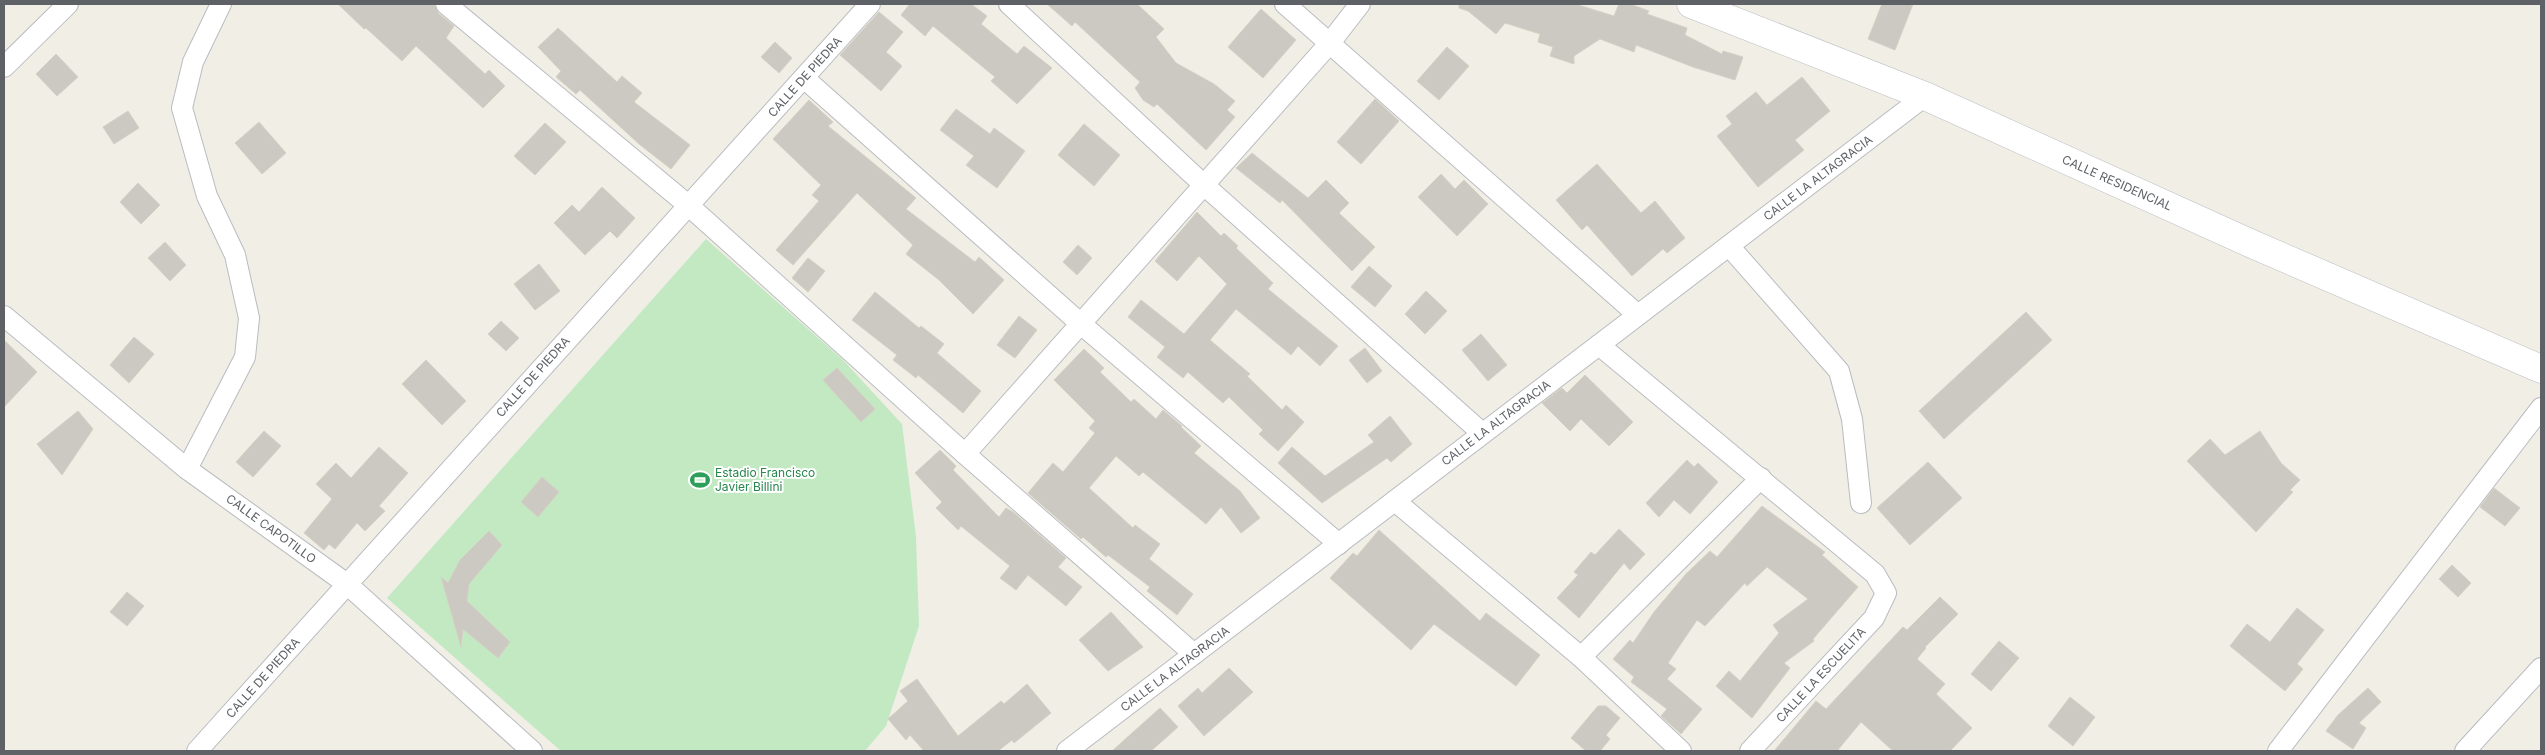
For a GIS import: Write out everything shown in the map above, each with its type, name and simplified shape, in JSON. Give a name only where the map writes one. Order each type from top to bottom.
[{"type":"main road","name":"CALLE RESIDENCIAL","points":[[1691,4],[1926,96],[2252,244],[2541,369]]},
{"type":"street","points":[[4,67],[68,4]]},
{"type":"street","points":[[187,469],[245,357],[249,318],[235,255],[207,196],[182,108],[193,62],[221,4]]},
{"type":"street","points":[[446,4],[688,205],[965,454],[1194,654]]},
{"type":"street","name":"CALLE DE PIEDRA","points":[[197,751],[870,4]]},
{"type":"street","points":[[1009,4],[1204,186],[1482,433]]},
{"type":"street","points":[[1285,4],[1638,315]]},
{"type":"street","points":[[965,454],[1329,44],[1360,4]]},
{"type":"street","points":[[804,78],[1081,324],[1339,544]]},
{"type":"street","name":"CALLE LA ALTAGRACIA","points":[[1067,751],[1926,96]]},
{"type":"street","points":[[1729,246],[1839,371],[1852,419],[1861,503]]},
{"type":"street","name":"CALLE CAPOTILLO","points":[[4,316],[187,469],[347,584],[532,751]]},
{"type":"street","points":[[1581,657],[1761,478],[1599,345]]},
{"type":"street","points":[[2278,751],[2541,408]]},
{"type":"street","name":"CALLE LA ESCUELITA","points":[[1750,751],[1874,618],[1886,593],[1875,574],[1761,478]]},
{"type":"street","points":[[1395,501],[1581,657],[1681,751]]},
{"type":"street","points":[[2465,751],[2541,668]]},
{"type":"green space","name":"Estadio Francisco Javier Billini","points":[[706,239],[842,359],[902,424],[916,537],[919,626],[886,726],[865,751],[561,751],[387,598]]},
{"type":"building","points":[[338,4],[434,4],[438,13],[454,26],[446,38],[485,74],[489,70],[505,86],[483,108],[416,46],[402,61]]},
{"type":"building","points":[[910,4],[971,4],[987,16],[981,24],[1017,54],[1024,46],[1052,68],[1017,104],[991,81],[995,77],[933,26],[925,36],[901,15]]},
{"type":"building","points":[[1047,4],[1137,4],[1164,29],[1156,37],[1176,63],[1214,84],[1235,101],[1227,110],[1235,117],[1206,150],[1157,104],[1154,107],[1143,100],[1135,88],[1140,82],[1075,22],[1072,26]]},
{"type":"building","points":[[1459,4],[1575,4],[1614,16],[1619,4],[1630,4],[1649,11],[1647,14],[1687,28],[1685,35],[1722,54],[1723,51],[1743,57],[1735,80],[1693,67],[1636,45],[1634,52],[1600,39],[1574,56],[1574,64],[1550,56],[1553,47],[1538,42],[1540,34],[1505,23],[1496,34],[1468,11],[1459,8]]},
{"type":"building","points":[[1882,4],[1913,4],[1895,50],[1868,39]]},
{"type":"building","points":[[1261,9],[1296,40],[1263,78],[1228,47]]},
{"type":"building","points":[[879,12],[903,32],[886,52],[902,66],[881,91],[840,55]]},
{"type":"building","points":[[558,28],[617,82],[622,76],[642,93],[634,102],[690,145],[671,169],[639,144],[580,90],[576,94],[556,77],[561,71],[538,47]]},
{"type":"building","points":[[775,42],[792,58],[779,73],[761,57]]},
{"type":"building","points":[[1447,47],[1469,66],[1439,100],[1417,81]]},
{"type":"building","points":[[56,54],[78,77],[57,96],[36,74]]},
{"type":"building","points":[[1802,77],[1830,111],[1795,140],[1804,150],[1758,187],[1717,136],[1732,124],[1726,116],[1756,92],[1767,105]]},
{"type":"building","points":[[1375,99],[1399,121],[1361,164],[1337,142]]},
{"type":"building","points":[[809,100],[833,122],[828,126],[916,198],[906,209],[975,262],[979,257],[1004,280],[973,314],[939,280],[906,254],[913,245],[857,193],[793,265],[776,250],[819,201],[812,195],[821,185],[773,139]]},
{"type":"building","points":[[956,109],[990,134],[994,128],[1025,151],[997,188],[966,165],[974,156],[940,130]]},
{"type":"building","points":[[128,111],[139,128],[114,144],[103,127]]},
{"type":"building","points":[[259,122],[286,153],[262,174],[235,143]]},
{"type":"building","points":[[545,123],[566,142],[535,175],[514,156]]},
{"type":"building","points":[[1084,124],[1120,155],[1094,186],[1058,155]]},
{"type":"building","points":[[1252,153],[1308,198],[1326,180],[1349,203],[1339,213],[1375,247],[1352,271],[1282,200],[1280,203],[1236,168]]},
{"type":"building","points":[[1597,164],[1641,213],[1655,201],[1685,238],[1667,253],[1663,249],[1632,276],[1587,225],[1582,230],[1556,200]]},
{"type":"building","points":[[1441,174],[1455,189],[1464,180],[1488,204],[1457,236],[1418,197]]},
{"type":"building","points":[[138,183],[160,205],[141,224],[120,202]]},
{"type":"building","points":[[602,187],[635,218],[617,238],[610,231],[585,255],[554,223],[572,205],[579,212]]},
{"type":"building","points":[[1197,212],[1221,236],[1224,233],[1238,246],[1236,248],[1273,283],[1268,289],[1338,346],[1320,366],[1298,346],[1291,355],[1236,309],[1210,340],[1250,374],[1247,376],[1282,410],[1286,405],[1304,422],[1278,451],[1259,434],[1263,430],[1229,397],[1223,403],[1188,372],[1183,378],[1157,357],[1165,347],[1128,317],[1141,300],[1184,334],[1227,284],[1199,256],[1177,281],[1155,261]]},
{"type":"building","points":[[165,242],[186,265],[170,281],[148,258]]},
{"type":"building","points":[[1078,245],[1092,258],[1077,275],[1063,262]]},
{"type":"building","points":[[808,258],[825,271],[808,292],[792,278]]},
{"type":"building","points":[[539,264],[560,291],[535,310],[514,284]]},
{"type":"building","points":[[1369,266],[1392,286],[1375,307],[1351,287]]},
{"type":"building","points":[[1426,291],[1447,311],[1425,334],[1405,314]]},
{"type":"building","points":[[875,292],[919,328],[921,326],[944,344],[937,353],[981,391],[963,413],[918,375],[916,378],[893,360],[897,355],[852,320]]},
{"type":"building","points":[[2026,312],[2052,340],[1944,439],[1919,411]]},
{"type":"building","points":[[1019,316],[1037,330],[1015,358],[997,345]]},
{"type":"building","points":[[501,321],[519,338],[506,351],[488,334]]},
{"type":"building","points":[[1481,334],[1507,365],[1488,381],[1462,350]]},
{"type":"building","points":[[134,337],[154,354],[129,383],[110,365]]},
{"type":"building","points":[[4,340],[37,372],[4,407]]},
{"type":"building","points":[[1365,348],[1382,371],[1367,383],[1349,360]]},
{"type":"building","points":[[1084,349],[1104,368],[1100,372],[1131,402],[1134,399],[1156,419],[1163,410],[1182,426],[1201,446],[1194,453],[1240,491],[1260,518],[1241,533],[1221,507],[1206,524],[1143,472],[1139,476],[1116,456],[1089,488],[1133,528],[1135,525],[1160,544],[1149,559],[1193,594],[1177,615],[1147,591],[1150,587],[1108,555],[1106,557],[1083,537],[1081,539],[1028,493],[1053,463],[1063,472],[1095,433],[1089,428],[1095,421],[1054,380]]},
{"type":"building","points":[[426,360],[466,401],[442,425],[402,384]]},
{"type":"building","points":[[837,368],[875,409],[861,422],[823,380]]},
{"type":"building","points":[[1585,375],[1633,422],[1609,446],[1581,419],[1570,431],[1542,403],[1562,388],[1567,393]]},
{"type":"building","points":[[78,411],[93,429],[62,475],[37,444]]},
{"type":"building","points":[[1390,416],[1412,444],[1391,462],[1387,458],[1322,503],[1278,463],[1292,447],[1325,476],[1374,442],[1368,435]]},
{"type":"building","points":[[264,431],[281,446],[253,477],[236,462]]},
{"type":"building","points":[[2260,431],[2281,463],[2300,480],[2290,490],[2293,492],[2256,532],[2187,461],[2210,439],[2225,455]]},
{"type":"building","points":[[379,447],[408,473],[379,506],[385,511],[365,531],[357,523],[335,549],[329,544],[324,550],[304,533],[332,499],[316,484],[336,463],[351,478]]},
{"type":"building","points":[[940,450],[956,466],[953,470],[999,517],[1006,508],[1013,512],[1066,558],[1058,567],[1082,587],[1066,606],[1028,575],[1016,590],[1000,578],[1010,566],[961,526],[958,530],[936,508],[942,502],[915,473]]},
{"type":"building","points":[[1687,460],[1694,467],[1698,463],[1718,482],[1690,514],[1674,500],[1659,517],[1646,503]]},
{"type":"building","points":[[1928,462],[1962,498],[1910,545],[1877,508]]},
{"type":"building","points":[[542,477],[559,492],[538,517],[521,502]]},
{"type":"building","points":[[2494,488],[2520,508],[2505,526],[2480,507]]},
{"type":"building","points":[[1762,506],[1825,552],[1822,555],[1858,587],[1813,639],[1814,641],[1784,663],[1790,668],[1752,718],[1716,686],[1729,671],[1740,681],[1779,633],[1773,625],[1808,599],[1767,567],[1747,586],[1745,583],[1705,626],[1697,620],[1668,663],[1676,669],[1667,679],[1702,709],[1681,734],[1661,716],[1667,709],[1631,682],[1634,677],[1613,659],[1630,640],[1633,643],[1654,612],[1686,574],[1710,551],[1717,557]]},
{"type":"building","points":[[1619,529],[1645,554],[1630,570],[1624,563],[1579,618],[1557,598],[1578,575],[1574,572],[1591,552],[1595,555]]},
{"type":"building","points":[[1379,530],[1480,621],[1486,613],[1540,655],[1516,686],[1434,624],[1411,650],[1330,578],[1353,553],[1357,556]]},
{"type":"building","points":[[489,531],[502,545],[469,584],[467,601],[510,642],[498,658],[463,629],[461,647],[441,577],[448,583],[460,560]]},
{"type":"building","points":[[2452,565],[2471,583],[2458,597],[2439,579]]},
{"type":"building","points":[[127,592],[144,606],[127,626],[110,612]]},
{"type":"building","points":[[1940,597],[1958,614],[1925,647],[1917,659],[1945,684],[1936,694],[1972,728],[1950,751],[1893,751],[1861,722],[1837,751],[1774,751],[1816,701],[1826,709],[1903,627],[1907,630]]},
{"type":"building","points":[[2297,608],[2324,630],[2297,664],[2303,669],[2285,691],[2230,646],[2247,624],[2270,642]]},
{"type":"building","points":[[1111,612],[1143,647],[1108,671],[1079,640]]},
{"type":"building","points":[[1999,641],[2019,658],[1991,691],[1971,674]]},
{"type":"building","points":[[1229,668],[1253,692],[1204,736],[1178,706],[1198,688],[1202,693]]},
{"type":"building","points":[[917,679],[958,736],[1001,701],[1004,704],[1027,684],[1051,713],[1014,743],[1012,740],[998,751],[924,751],[910,735],[906,740],[888,719],[908,701],[900,691]]},
{"type":"building","points":[[2368,688],[2381,702],[2359,723],[2366,728],[2353,749],[2326,731],[2338,715]]},
{"type":"building","points":[[2070,697],[2095,717],[2073,746],[2048,726]]},
{"type":"building","points":[[1598,706],[1606,706],[1620,718],[1606,735],[1610,739],[1600,751],[1586,751],[1571,738]]},
{"type":"building","points":[[1160,708],[1178,727],[1151,751],[1112,751]]},
{"type":"place","name":"Estadio Francisco Javier Billini","points":[[700,480]]}]
